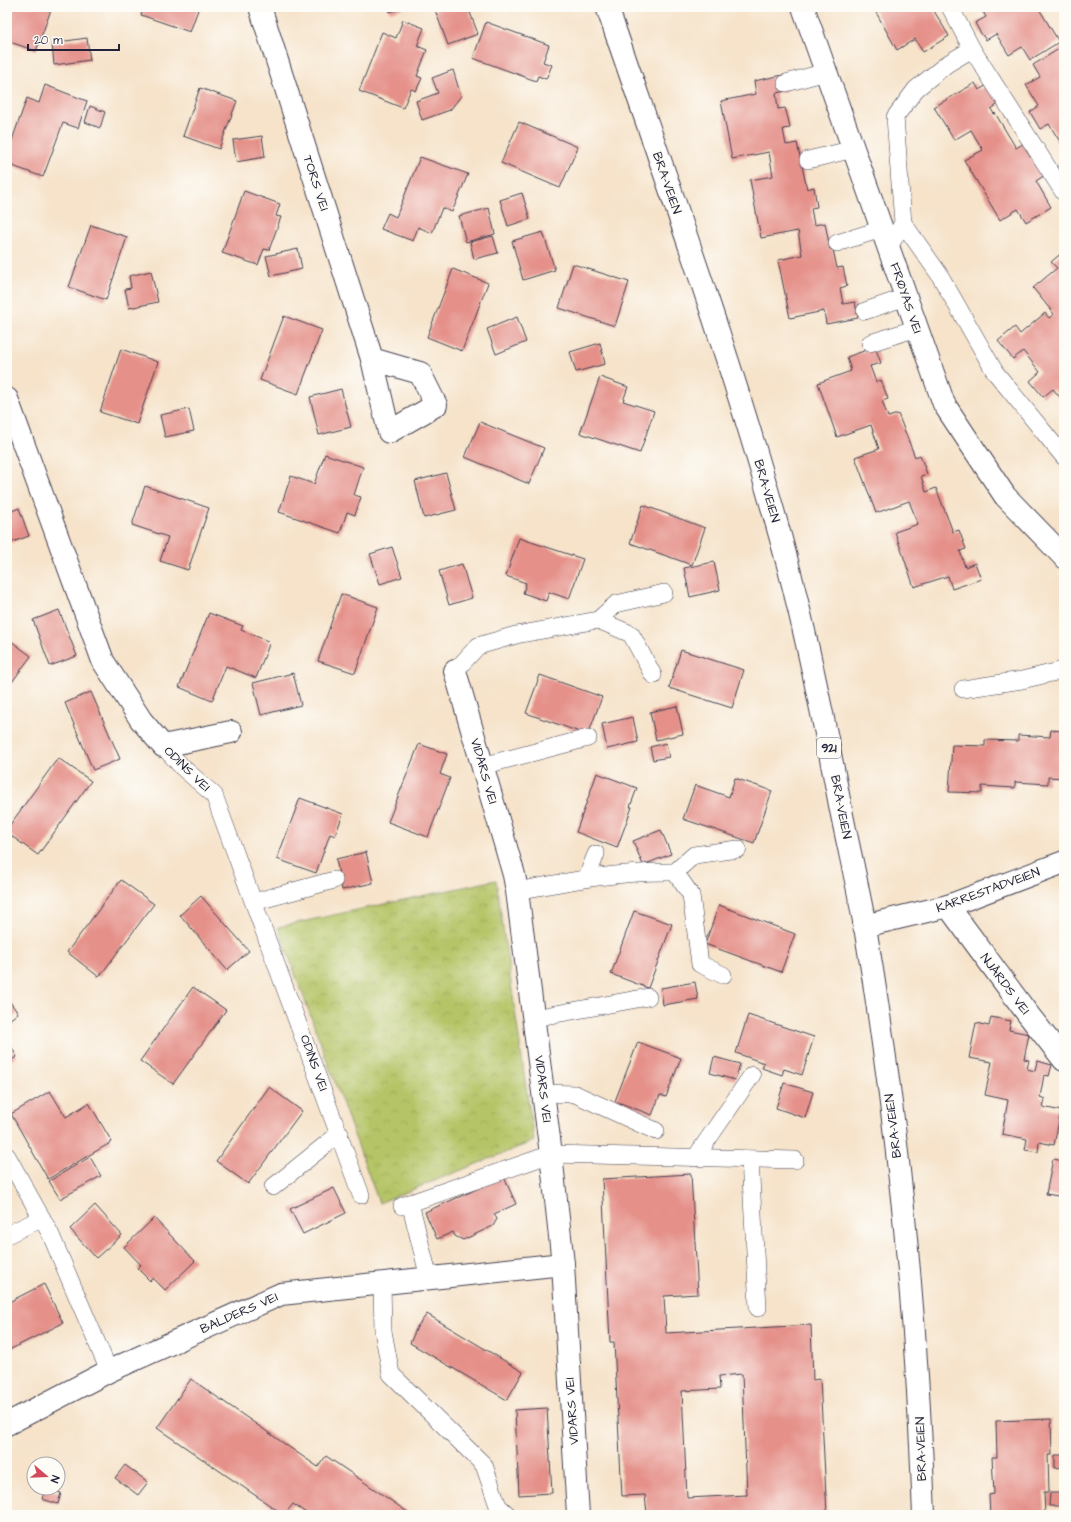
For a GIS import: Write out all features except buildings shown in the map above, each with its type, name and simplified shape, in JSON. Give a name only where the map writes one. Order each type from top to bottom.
[{"type":"street","name":"TORS VEI","points":[[260,7],[372,359]]},
{"type":"street","name":"BRA-VEIEN","points":[[607,7],[726,353],[760,466],[788,569],[818,690],[864,926],[884,1056],[904,1218],[920,1411],[924,1515]]},
{"type":"street","name":"FRØYAS VEI","points":[[803,7],[944,404],[1005,496],[1064,557]]},
{"type":"street","name":"ODINS VEI","points":[[7,400],[103,661],[141,720],[163,746]]},
{"type":"street","name":"VIDARS VEI","points":[[455,671],[514,874],[517,891],[551,1154],[563,1264],[578,1515]]},
{"type":"street","points":[[163,746],[231,732]]},
{"type":"street","name":"KARRESTADVEIEN","points":[[864,926],[948,906],[1064,862]]},
{"type":"street","name":"NJÅRDS VEI","points":[[948,906],[1027,1013],[1064,1060]]},
{"type":"street","name":"BALDERS VEI","points":[[7,1424],[109,1371],[281,1294],[563,1264]]},
{"type":"lane","points":[[950,7],[972,49],[1064,193]]},
{"type":"lane","points":[[972,49],[946,64],[916,89],[895,117],[903,223],[939,274],[995,372],[1064,457]]},
{"type":"lane","points":[[786,82],[826,72]]},
{"type":"lane","points":[[808,160],[854,149]]},
{"type":"lane","points":[[837,243],[885,238],[903,223]]},
{"type":"lane","points":[[865,311],[906,297]]},
{"type":"lane","points":[[870,343],[917,328]]},
{"type":"lane","points":[[455,671],[478,646],[516,635],[598,620],[616,604],[664,592]]},
{"type":"lane","points":[[598,620],[631,634],[653,675]]},
{"type":"lane","points":[[963,689],[1022,680],[1064,670]]},
{"type":"lane","points":[[482,766],[588,738]]},
{"type":"lane","name":"ODINS VEI","points":[[163,746],[182,766],[214,795],[340,1133],[361,1195]]},
{"type":"lane","points":[[517,891],[587,877],[643,871],[675,872],[694,855],[738,849]]},
{"type":"lane","points":[[587,877],[596,854]]},
{"type":"lane","points":[[675,872],[691,895],[700,964],[723,975]]},
{"type":"lane","points":[[254,902],[334,880]]},
{"type":"lane","points":[[534,1018],[648,997]]},
{"type":"lane","points":[[695,1158],[752,1075]]},
{"type":"lane","points":[[543,1094],[575,1094],[656,1131]]},
{"type":"lane","points":[[273,1187],[340,1133]]},
{"type":"lane","points":[[429,1278],[406,1204],[551,1154],[795,1160]]},
{"type":"lane","points":[[7,1156],[50,1233],[109,1371]]},
{"type":"lane","points":[[750,1159],[758,1308]]},
{"type":"lane","points":[[7,1235],[42,1218]]},
{"type":"lane","points":[[382,1283],[382,1331],[392,1374],[484,1465],[498,1506],[508,1515]]},
{"type":"green space","points":[[496,880],[534,1141],[379,1203],[278,927]]}]
